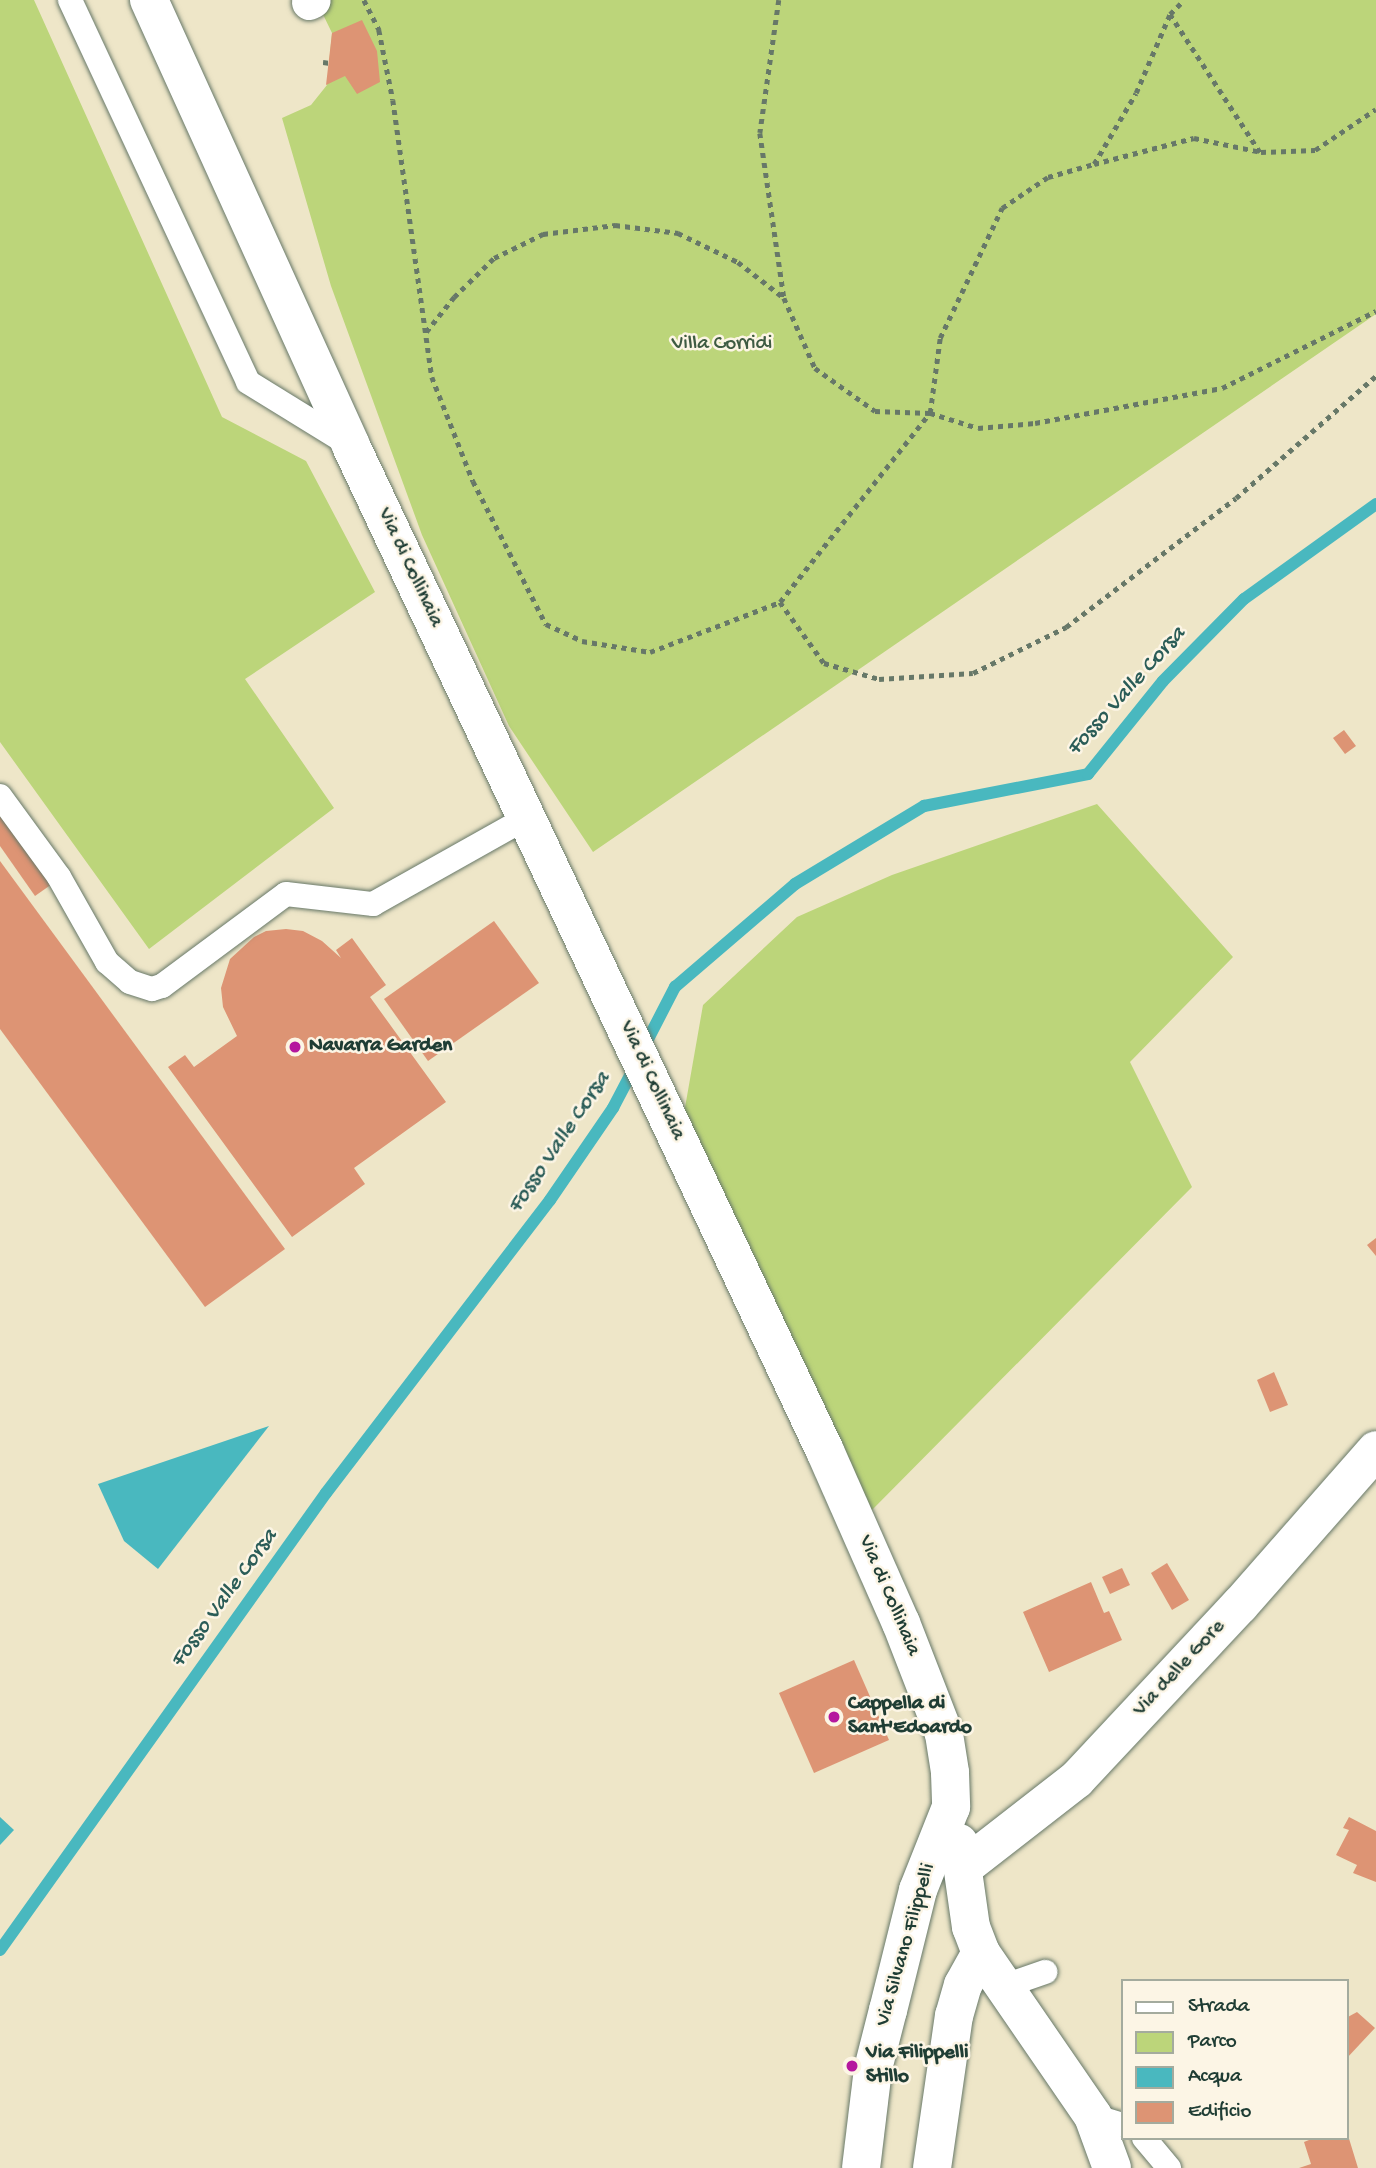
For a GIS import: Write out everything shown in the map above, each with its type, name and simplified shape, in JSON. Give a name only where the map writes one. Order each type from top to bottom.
[{"type":"street","name":"Via di Collinaia","points":[[149,0],[351,446],[825,1451],[901,1623],[944,1734],[950,1773],[951,1807],[964,1867],[971,1927],[981,1953],[1002,1987],[1108,2120],[1112,2168]]},
{"type":"street","name":"Via delle Gore","points":[[964,1867],[1077,1779],[1240,1605],[1376,1450]]},
{"type":"street","name":"Via Silvano Filippelli","points":[[861,2168],[873,2069],[918,1890],[951,1807]]},
{"type":"street","points":[[932,2168],[954,2016],[964,1985],[981,1953]]},
{"type":"lane","points":[[70,0],[248,382],[351,446]]},
{"type":"lane","points":[[0,796],[59,877],[107,962],[130,982],[152,989],[162,986],[286,894],[373,904],[528,817]]},
{"type":"lane","points":[[1002,1987],[1045,1972]]},
{"type":"lane","points":[[1146,2140],[1169,2168]]},
{"type":"path","points":[[364,0],[379,30],[393,100],[432,377],[472,481],[546,624],[582,642],[650,652],[780,602],[930,412],[940,338],[1002,208],[1048,177],[1194,138],[1261,152],[1315,150],[1376,108]]},
{"type":"path","points":[[779,0],[760,133],[784,298],[815,368],[875,411],[930,412],[978,428],[1035,423],[1222,388],[1376,311]]},
{"type":"path","points":[[1094,164],[1136,93],[1170,14],[1184,0]]},
{"type":"path","points":[[1170,14],[1261,152]]},
{"type":"path","points":[[323,62],[330,63]]},
{"type":"path","points":[[426,333],[454,297],[494,258],[543,234],[615,225],[678,233],[738,262],[784,298]]},
{"type":"path","points":[[780,602],[824,663],[880,679],[973,673],[1066,627],[1236,498],[1376,376]]},
{"type":"green space","points":[[0,0],[34,0],[222,417],[306,461],[375,592],[245,679],[334,808],[149,949],[0,742]]},
{"type":"green space","name":"Villa Corridi","points":[[316,0],[1376,0],[1376,314],[593,852],[509,726],[422,535],[331,286],[282,118],[311,105],[327,85],[332,33]]},
{"type":"green space","points":[[1097,804],[1233,957],[1130,1062],[1192,1187],[870,1512],[683,1119],[703,1005],[797,917],[892,875]]},
{"type":"water","points":[[269,1426],[158,1569],[124,1541],[98,1484]]},
{"type":"water","points":[[0,1817],[14,1830],[0,1845]]},
{"type":"building","points":[[362,20],[377,51],[380,82],[357,94],[345,76],[326,85],[332,33]]},
{"type":"building","points":[[1344,730],[1356,746],[1345,754],[1333,738]]},
{"type":"building","points":[[0,812],[52,884],[35,896],[0,846]]},
{"type":"building","points":[[0,861],[285,1249],[205,1307],[0,1029]]},
{"type":"building","points":[[494,921],[539,983],[428,1061],[384,999]]},
{"type":"building","points":[[266,931],[303,931],[322,941],[341,958],[336,950],[352,938],[386,985],[370,997],[446,1102],[354,1168],[365,1184],[292,1237],[168,1067],[185,1055],[194,1067],[237,1036],[223,1007],[221,988],[230,959],[254,937]]},
{"type":"building","points":[[1376,1238],[1376,1256],[1367,1245]]},
{"type":"building","points":[[1274,1372],[1288,1405],[1270,1412],[1257,1380]]},
{"type":"building","points":[[1167,1563],[1189,1600],[1172,1610],[1151,1573]]},
{"type":"building","points":[[1122,1568],[1130,1585],[1110,1594],[1102,1577]]},
{"type":"building","points":[[1091,1582],[1104,1613],[1109,1611],[1122,1640],[1049,1672],[1023,1612]]},
{"type":"building","name":"Cappella di Sant'Edoardo","points":[[854,1660],[889,1740],[814,1773],[779,1693]]},
{"type":"building","points":[[1349,1817],[1376,1831],[1376,1882],[1353,1873],[1357,1865],[1336,1855],[1349,1830],[1343,1828]]},
{"type":"building","points":[[1357,2012],[1375,2028],[1348,2057],[1348,2017]]},
{"type":"building","points":[[1348,2135],[1358,2168],[1299,2168],[1311,2164],[1304,2142],[1348,2140]]},
{"type":"waterway","name":"Fosso Valle Corsa","points":[[644,1047],[675,987],[795,884],[924,806],[1088,774],[1163,681],[1244,599],[1376,504]]},
{"type":"waterway","name":"Fosso Valle Corsa","points":[[0,1950],[326,1493],[550,1200],[613,1108],[636,1064]]},
{"type":"place","name":"Navarra Garden","points":[[295,1047]]},
{"type":"place","name":"Cappella di Sant'Edoardo","points":[[834,1717]]},
{"type":"place","name":"Via Filippelli Stillo","points":[[852,2066]]}]
